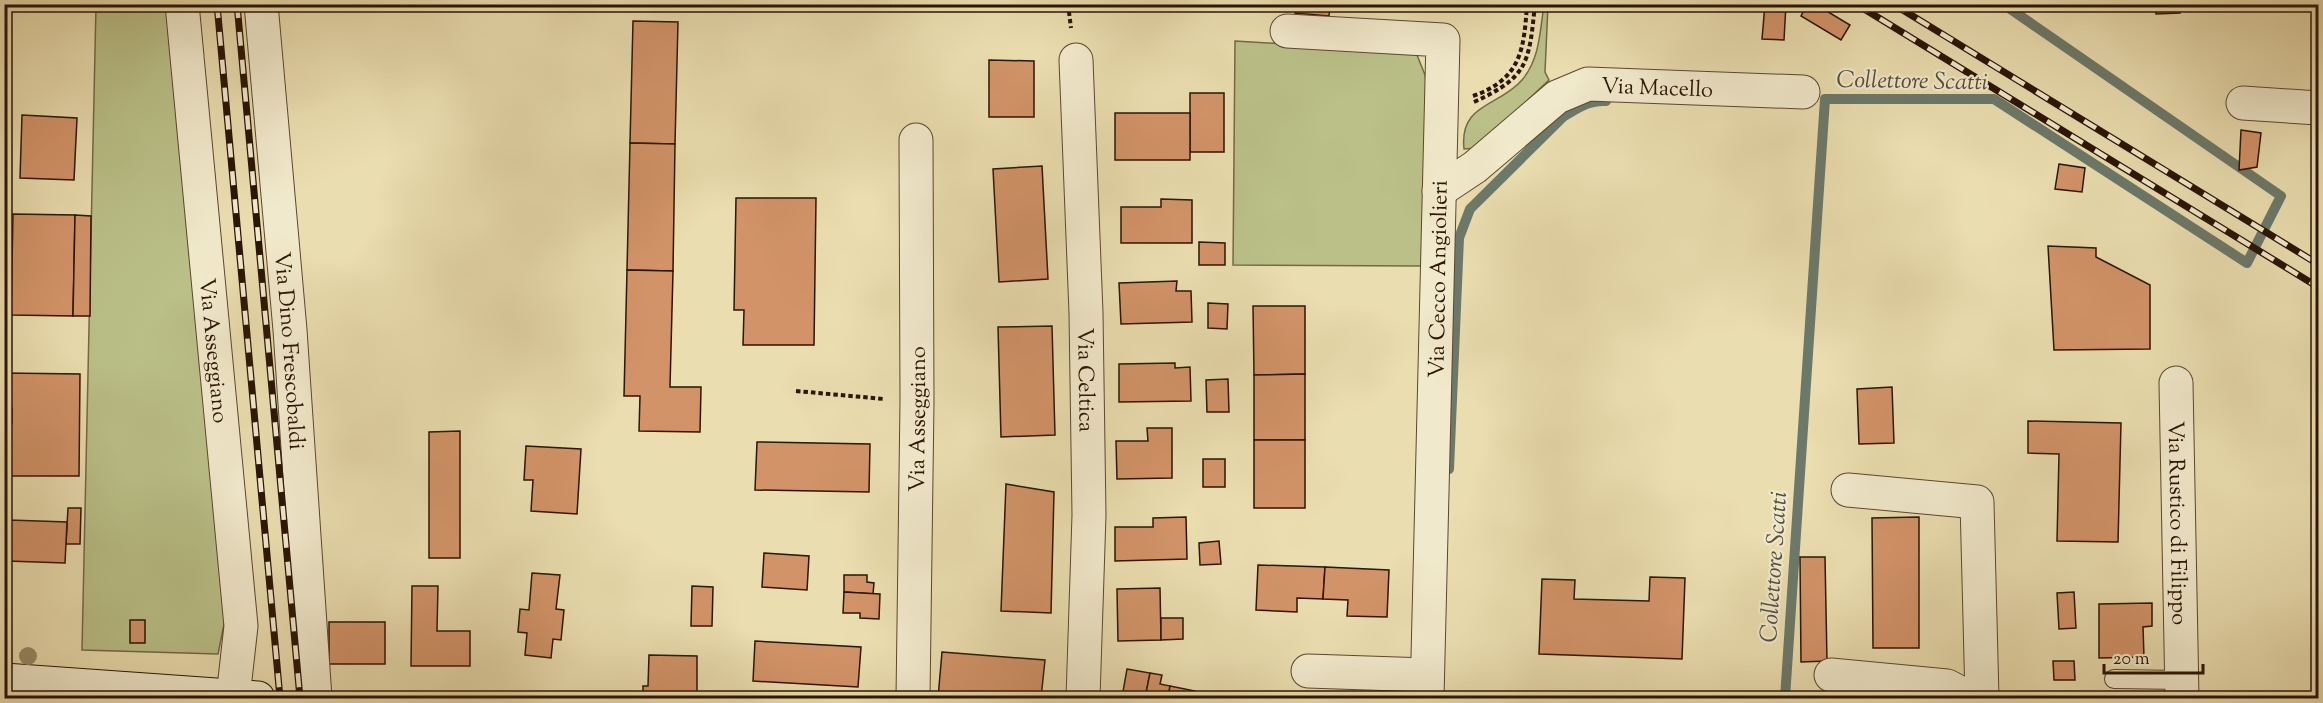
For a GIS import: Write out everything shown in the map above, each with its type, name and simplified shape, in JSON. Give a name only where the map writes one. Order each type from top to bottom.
[{"type":"street","name":"Via Asseggiano","points":[[4,680],[246,698],[182,4]]},
{"type":"street","name":"Via Dino Frescobaldi","points":[[261,4],[290,330],[314,694]]},
{"type":"street","name":"Via Cecco Angiolieri","points":[[1287,31],[1443,40],[1454,106],[1439,191],[1427,687],[1308,671]]},
{"type":"street","name":"Via Celtica","points":[[1076,60],[1086,313],[1089,515],[1083,699]]},
{"type":"street","name":"Via Macello","points":[[1439,191],[1475,167],[1557,97],[1588,84],[1803,92]]},
{"type":"street","points":[[2243,103],[2319,108]]},
{"type":"street","name":"Via Asseggiano","points":[[913,699],[917,402],[916,140]]},
{"type":"street","name":"Via Rustico di Filippo","points":[[2176,383],[2182,689]]},
{"type":"street","points":[[1848,490],[1977,502],[1982,699]]},
{"type":"street","points":[[1831,675],[1947,686],[1970,699]]},
{"type":"lane","points":[[2114,679],[2182,689]]},
{"type":"path","points":[[1454,106],[1489,90],[1510,73],[1517,63],[1524,43],[1527,4]]},
{"type":"path","points":[[1454,106],[1503,88],[1519,72],[1529,50],[1535,4]]},
{"type":"path","points":[[796,391],[917,402]]},
{"type":"path","points":[[314,694],[399,699]]},
{"type":"green space","points":[[96,5],[176,5],[226,615],[218,654],[82,650]]},
{"type":"green space","points":[[1544,5],[1548,5],[1545,72],[1549,80],[1477,148],[1464,149],[1464,134],[1474,114],[1513,89],[1528,72],[1536,54]]},
{"type":"green space","points":[[1235,41],[1408,51],[1417,55],[1425,75],[1427,89],[1421,266],[1233,265]]},
{"type":"building","points":[[1178,4],[1237,4],[1236,11]]},
{"type":"building","points":[[1296,4],[1330,4],[1329,16],[1295,13]]},
{"type":"building","points":[[1409,4],[1449,4],[1449,10],[1409,7]]},
{"type":"building","points":[[1765,4],[1786,4],[1784,40],[1762,39]]},
{"type":"building","points":[[1807,4],[1815,4],[1850,25],[1841,40],[1801,16]]},
{"type":"building","points":[[2156,4],[2180,4],[2180,13],[2156,14]]},
{"type":"building","points":[[633,21],[678,22],[675,144],[630,143]]},
{"type":"building","points":[[989,60],[1034,61],[1034,117],[989,117]]},
{"type":"building","points":[[1190,93],[1224,93],[1224,152],[1190,152]]},
{"type":"building","points":[[1115,113],[1190,113],[1190,160],[1115,160]]},
{"type":"building","points":[[22,115],[77,118],[74,180],[20,178]]},
{"type":"building","points":[[2241,130],[2261,133],[2257,167],[2239,170]]},
{"type":"building","points":[[630,143],[675,144],[673,271],[627,270]]},
{"type":"building","points":[[2059,164],[2085,168],[2082,192],[2055,189]]},
{"type":"building","points":[[1042,166],[1048,279],[999,282],[993,169]]},
{"type":"building","points":[[736,198],[816,198],[814,345],[743,345],[744,310],[734,310]]},
{"type":"building","points":[[1161,199],[1192,200],[1192,243],[1121,243],[1121,207],[1161,207]]},
{"type":"building","points":[[13,214],[75,215],[73,316],[11,315]]},
{"type":"building","points":[[75,215],[91,216],[90,316],[73,316]]},
{"type":"building","points":[[1199,242],[1225,243],[1225,265],[1199,265]]},
{"type":"building","points":[[2048,246],[2096,248],[2096,257],[2150,285],[2150,349],[2054,350]]},
{"type":"building","points":[[627,270],[673,271],[670,387],[701,387],[700,432],[639,431],[640,396],[624,396]]},
{"type":"building","points":[[1177,281],[1176,291],[1191,291],[1192,322],[1121,324],[1119,283]]},
{"type":"building","points":[[1208,303],[1228,304],[1227,329],[1208,328]]},
{"type":"building","points":[[1253,306],[1305,306],[1305,374],[1254,375]]},
{"type":"building","points":[[1052,326],[1055,435],[1001,437],[998,327]]},
{"type":"building","points":[[1175,363],[1175,368],[1190,367],[1191,401],[1119,402],[1119,364]]},
{"type":"building","points":[[4,373],[80,374],[79,476],[4,476],[4,423],[12,423],[12,408],[4,408]]},
{"type":"building","points":[[1305,374],[1305,440],[1254,440],[1254,375]]},
{"type":"building","points":[[1228,379],[1229,412],[1207,412],[1206,380]]},
{"type":"building","points":[[1892,387],[1894,443],[1859,444],[1857,389]]},
{"type":"building","points":[[2028,421],[2121,423],[2118,542],[2057,541],[2059,454],[2028,453]]},
{"type":"building","points":[[1147,428],[1172,428],[1172,478],[1117,479],[1116,441],[1148,441]]},
{"type":"building","points":[[460,431],[460,558],[429,558],[429,432]]},
{"type":"building","points":[[1254,440],[1305,440],[1305,508],[1254,508]]},
{"type":"building","points":[[757,442],[870,444],[869,492],[755,490]]},
{"type":"building","points":[[526,446],[581,449],[577,514],[531,511],[533,480],[524,480]]},
{"type":"building","points":[[1203,459],[1225,459],[1225,487],[1203,487]]},
{"type":"building","points":[[1006,484],[1054,492],[1051,613],[1001,611]]},
{"type":"building","points":[[68,508],[81,508],[80,544],[66,544]]},
{"type":"building","points":[[1186,517],[1187,559],[1115,561],[1115,527],[1153,527],[1153,518]]},
{"type":"building","points":[[1919,517],[1919,648],[1873,648],[1872,518]]},
{"type":"building","points":[[9,520],[67,522],[65,563],[7,561]]},
{"type":"building","points":[[1219,541],[1221,564],[1200,565],[1199,543]]},
{"type":"building","points":[[764,553],[809,556],[807,590],[762,587]]},
{"type":"building","points":[[1800,557],[1825,557],[1827,661],[1801,662]]},
{"type":"building","points":[[1258,565],[1325,567],[1323,599],[1297,598],[1297,612],[1256,610]]},
{"type":"building","points":[[1325,567],[1389,570],[1387,617],[1347,616],[1348,600],[1323,599]]},
{"type":"building","points":[[532,573],[560,575],[556,609],[564,610],[561,640],[553,639],[551,658],[525,655],[527,633],[518,632],[520,609],[529,610]]},
{"type":"building","points":[[844,575],[867,575],[867,582],[874,583],[873,594],[844,592]]},
{"type":"building","points":[[1650,577],[1685,578],[1682,659],[1539,654],[1542,579],[1575,580],[1574,599],[1649,601]]},
{"type":"building","points":[[412,586],[438,586],[437,631],[470,631],[470,666],[411,666]]},
{"type":"building","points":[[692,586],[713,587],[712,626],[691,626]]},
{"type":"building","points":[[1160,588],[1161,640],[1118,641],[1117,589]]},
{"type":"building","points":[[844,592],[880,594],[879,619],[860,618],[860,613],[843,613]]},
{"type":"building","points":[[2074,592],[2076,628],[2059,629],[2057,593]]},
{"type":"building","points":[[2152,603],[2152,626],[2143,627],[2144,657],[2099,658],[2099,604]]},
{"type":"building","points":[[1161,618],[1183,618],[1183,639],[1161,640]]},
{"type":"building","points":[[130,620],[145,620],[145,643],[130,643]]},
{"type":"building","points":[[329,622],[385,622],[385,664],[329,664]]},
{"type":"building","points":[[755,641],[861,647],[858,687],[753,681]]},
{"type":"building","points":[[942,652],[1045,660],[1041,698],[938,698]]},
{"type":"building","points":[[649,655],[697,656],[697,695],[689,695],[689,698],[643,698],[643,686],[648,686]]},
{"type":"building","points":[[2053,661],[2074,661],[2075,680],[2054,680]]},
{"type":"building","points":[[1127,669],[1150,673],[1145,698],[1122,697]]},
{"type":"building","points":[[1150,673],[1162,675],[1160,684],[1170,686],[1168,698],[1145,698]]},
{"type":"building","points":[[1170,686],[1195,691],[1193,698],[1168,698]]},
{"type":"building","points":[[2318,693],[2318,698],[2294,698],[2294,694]]},
{"type":"waterway","name":"Collettore Scatti","points":[[1785,698],[1825,99],[1994,99],[2247,263],[2281,196],[2003,4]]},
{"type":"waterway","points":[[1449,469],[1459,238],[1470,209],[1563,117],[1589,103],[1606,101]]},
{"type":"railway","points":[[217,4],[280,698]]},
{"type":"railway","points":[[237,4],[300,698]]},
{"type":"railway","points":[[1856,4],[2318,287]]},
{"type":"railway","points":[[1893,4],[2318,264]]}]
